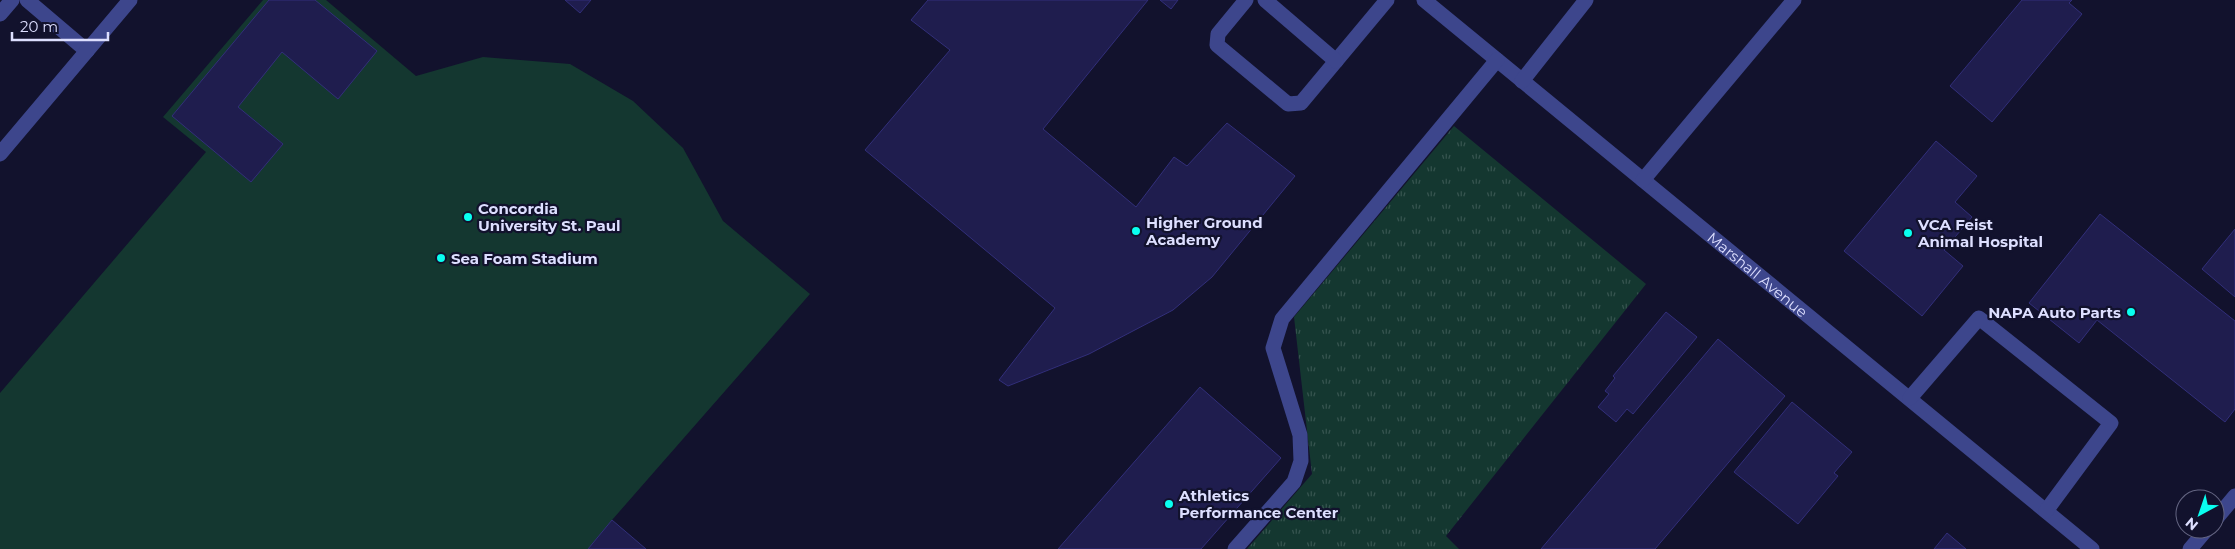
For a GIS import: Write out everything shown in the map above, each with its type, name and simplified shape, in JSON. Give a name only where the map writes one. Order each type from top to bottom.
[{"type":"street","points":[[0,14],[12,0]]},
{"type":"street","points":[[27,0],[87,51]]},
{"type":"street","points":[[0,154],[130,0]]},
{"type":"street","points":[[1246,0],[1218,34],[1217,45],[1288,104],[1301,103],[1387,0]]},
{"type":"street","points":[[1265,0],[1336,61]]},
{"type":"street","name":"Marshall Avenue","points":[[1424,0],[2092,549]]},
{"type":"street","points":[[1522,81],[1586,0]]},
{"type":"street","points":[[1643,180],[1794,0]]},
{"type":"street","points":[[1235,549],[1294,482],[1301,461],[1300,435],[1273,348],[1282,319],[1497,60]]},
{"type":"street","points":[[1910,398],[1979,318],[2111,423],[2046,511]]},
{"type":"street","points":[[2225,508],[2235,496]]},
{"type":"street","points":[[2190,549],[2198,539]]},
{"type":"green space","name":"Sea Foam Stadium","points":[[263,0],[326,0],[416,76],[483,57],[570,64],[633,101],[683,148],[723,221],[810,294],[612,520],[646,549],[0,549],[0,393],[206,152],[163,117]]},
{"type":"green space","points":[[1454,126],[1646,284],[1446,536],[1459,549],[1247,549],[1312,474],[1294,317]]},
{"type":"building","points":[[269,0],[315,0],[377,51],[338,99],[282,52],[238,107],[283,144],[251,182],[172,116]]},
{"type":"building","points":[[565,0],[591,0],[580,13]]},
{"type":"building","points":[[928,0],[1148,0],[1043,129],[1136,207],[1174,157],[1187,166],[1227,123],[1295,176],[1212,277],[1173,310],[1089,354],[1008,386],[999,380],[1055,308],[865,150],[950,50],[911,20]]},
{"type":"building","points":[[1160,0],[1178,0],[1171,9]]},
{"type":"building","points":[[2022,0],[2072,0],[2069,3],[2082,14],[1992,122],[1950,86]]},
{"type":"building","name":"VCA Feist Animal Hospital","points":[[1936,141],[1977,176],[1955,202],[1972,217],[1944,250],[1963,266],[1922,316],[1844,251]]},
{"type":"building","name":"NAPA Auto Parts","points":[[2100,214],[2235,321],[2235,409],[2225,422],[2097,320],[2079,343],[2029,303]]},
{"type":"building","points":[[2235,229],[2235,297],[2202,269]]},
{"type":"building","points":[[1666,312],[1697,337],[1633,414],[1627,409],[1616,422],[1598,407],[1609,394],[1605,391],[1615,378],[1613,376]]},
{"type":"building","points":[[1718,339],[1785,396],[1655,549],[1541,549]]},
{"type":"building","name":"Athletics Performance Center","points":[[1200,387],[1281,458],[1201,549],[1058,549]]},
{"type":"building","points":[[1792,402],[1852,452],[1834,473],[1838,476],[1798,524],[1734,472]]},
{"type":"building","points":[[612,520],[646,549],[588,549]]},
{"type":"building","points":[[1947,533],[1966,549],[1934,549]]},
{"type":"place","name":"Concordia University St. Paul","points":[[468,217]]},
{"type":"place","name":"Higher Ground Academy","points":[[1136,231]]},
{"type":"place","name":"VCA Feist Animal Hospital","points":[[1908,233]]},
{"type":"place","name":"Sea Foam Stadium","points":[[441,258]]},
{"type":"place","name":"NAPA Auto Parts","points":[[2131,312]]},
{"type":"place","name":"Athletics Performance Center","points":[[1169,504]]}]
